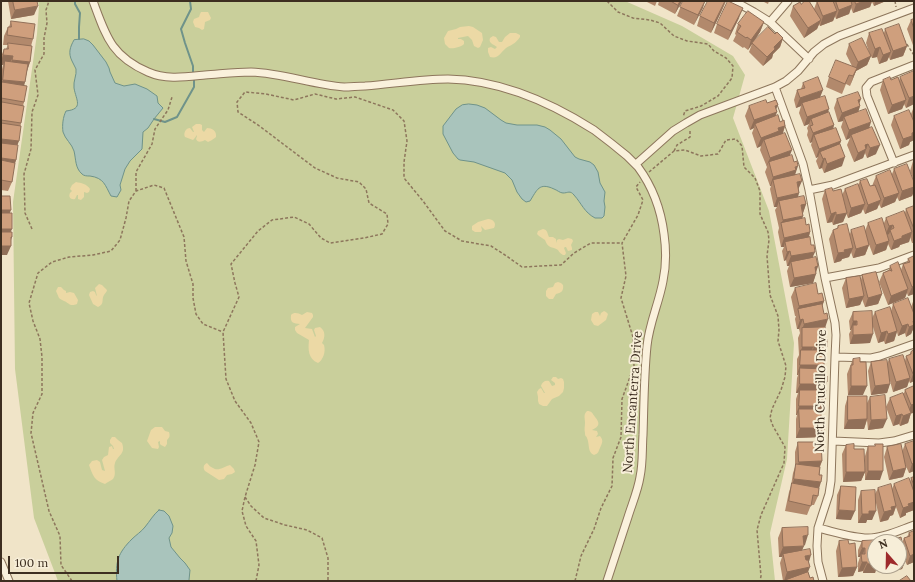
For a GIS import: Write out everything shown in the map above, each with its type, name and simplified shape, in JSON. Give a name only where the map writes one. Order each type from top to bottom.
[{"type":"street","name":"North Encanterra Drive","points":[[93,1],[112,46],[126,60],[152,74],[162,77],[180,78],[252,72],[285,76],[344,87],[449,79],[486,84],[512,90],[545,102],[578,120],[610,141],[636,164],[648,182],[656,200],[665,235],[665,254],[663,280],[652,316],[648,336],[640,477],[607,581]]},
{"type":"street","points":[[734,1],[770,22],[809,59]]},
{"type":"street","points":[[770,22],[788,1]]},
{"type":"street","points":[[636,164],[660,145],[673,131],[700,115],[775,87],[786,81],[798,71],[814,52],[824,44],[840,36],[914,8]]},
{"type":"street","points":[[894,162],[867,96],[866,88],[871,82],[914,65]]},
{"type":"street","name":"North Crucillo Drive","points":[[775,87],[803,164],[835,323],[836,335],[831,481],[818,528],[817,546],[818,562],[823,581]]},
{"type":"street","points":[[809,190],[833,185],[914,155]]},
{"type":"street","points":[[825,278],[879,268],[914,255]]},
{"type":"street","points":[[835,357],[871,358],[914,344]]},
{"type":"street","points":[[833,441],[879,443],[894,441],[914,435]]},
{"type":"street","points":[[818,528],[852,536],[869,538],[888,534],[914,525]]},
{"type":"street","points":[[1,562],[9,581]]},
{"type":"path","points":[[32,229],[26,213],[24,174],[31,149],[32,112],[38,95],[35,70],[44,54],[44,38],[47,23],[46,10],[49,1]]},
{"type":"path","points":[[575,581],[581,556],[612,486],[613,458],[621,437],[622,399],[634,366],[633,337],[621,298],[626,276],[622,243],[638,215],[643,200],[636,187],[644,177],[674,151],[677,145],[690,137],[690,129],[682,116],[685,111],[701,106],[718,96],[732,78],[733,66],[726,58],[714,51],[708,44],[687,41],[674,36],[660,23],[633,18],[618,12],[608,1]]},
{"type":"path","points":[[895,1],[897,15]]},
{"type":"path","points":[[904,38],[914,55]]},
{"type":"path","points":[[256,581],[259,565],[256,541],[246,526],[242,511],[260,442],[251,423],[235,401],[226,379],[223,332],[239,297],[231,264],[258,231],[272,220],[294,217],[309,224],[321,238],[330,243],[382,234],[388,224],[387,214],[369,203],[366,188],[359,182],[337,178],[314,168],[258,125],[238,112],[237,102],[245,92],[266,94],[294,100],[315,94],[336,99],[355,97],[393,110],[404,121],[407,141],[404,162],[404,178],[445,231],[462,241],[491,246],[505,254],[522,267],[561,265],[574,253],[591,243],[622,243]]},
{"type":"path","points":[[136,191],[136,172],[152,144],[155,129],[168,110],[172,97]]},
{"type":"path","points":[[674,151],[685,150],[700,156],[718,154],[726,140],[736,139],[742,146],[744,167],[755,178],[760,191],[760,214],[768,232],[769,240],[767,256],[770,296],[778,316],[778,341],[786,366],[785,378],[772,409],[770,418],[784,447],[784,463],[761,515],[757,530],[761,576],[760,581]]},
{"type":"path","points":[[72,581],[61,565],[60,536],[50,511],[31,433],[33,413],[42,394],[42,357],[40,339],[33,321],[30,303],[38,273],[52,262],[69,257],[93,255],[111,251],[120,240],[126,218],[128,201],[136,191],[154,185],[164,188],[184,237],[186,261],[193,284],[193,298],[196,314],[203,324],[223,332]]},
{"type":"path","points":[[245,497],[251,506],[264,518],[307,530],[322,538],[328,558],[328,581]]},
{"type":"green space","points":[[38,1],[625,1],[682,26],[733,56],[745,75],[733,118],[769,211],[794,343],[787,459],[770,533],[775,581],[58,581],[34,518],[15,369],[13,202],[37,34]]},
{"type":"sand","points":[[201,12],[208,12],[211,18],[205,22],[204,29],[202,30],[195,27],[193,22],[194,19],[199,17]]},
{"type":"sand","points":[[469,26],[482,33],[483,40],[480,47],[478,48],[474,46],[472,40],[468,36],[458,38],[464,41],[464,44],[459,47],[449,48],[445,44],[444,38],[448,31]]},
{"type":"sand","points":[[510,33],[516,33],[520,35],[520,37],[499,55],[490,57],[488,48],[491,47],[495,49],[497,47],[490,42],[490,38],[493,36],[496,37],[499,42],[502,42]]},
{"type":"sand","points":[[196,124],[202,125],[202,130],[204,132],[207,128],[212,129],[216,133],[216,137],[208,142],[205,140],[199,142],[196,139],[197,135],[193,140],[185,137],[184,134],[186,130],[190,128],[194,132],[192,127]]},
{"type":"sand","points":[[76,182],[86,185],[90,189],[87,193],[84,192],[84,197],[81,200],[78,199],[78,195],[75,199],[70,198],[69,194],[72,191],[70,189]]},
{"type":"sand","points":[[488,219],[494,222],[494,228],[485,230],[481,226],[481,232],[475,232],[472,230],[472,226],[478,222]]},
{"type":"sand","points":[[543,229],[547,231],[549,237],[556,239],[556,243],[559,239],[572,239],[572,250],[568,251],[565,247],[566,253],[563,255],[558,250],[549,246],[545,240],[537,234],[538,231]]},
{"type":"sand","points":[[558,282],[563,285],[563,290],[556,294],[553,299],[549,299],[546,296],[546,291]]},
{"type":"sand","points":[[99,284],[102,285],[107,291],[104,294],[101,305],[98,307],[93,304],[89,295],[90,292],[93,291],[97,296],[95,288]]},
{"type":"sand","points":[[58,287],[61,287],[66,291],[66,293],[74,293],[78,300],[77,304],[71,305],[59,298],[56,291]]},
{"type":"sand","points":[[604,311],[608,314],[606,320],[598,326],[594,325],[591,320],[592,314],[598,312],[600,316]]},
{"type":"sand","points":[[307,312],[312,313],[313,317],[305,328],[312,329],[315,337],[315,328],[320,327],[324,333],[322,343],[325,348],[324,356],[318,363],[310,356],[309,340],[297,333],[295,330],[295,327],[300,324],[291,320],[291,315],[293,313],[302,315]]},
{"type":"sand","points":[[553,377],[563,379],[563,392],[559,396],[552,399],[547,406],[543,406],[539,404],[537,392],[541,388],[545,393],[541,386],[545,381],[549,381],[552,386],[555,385],[555,383],[551,380]]},
{"type":"sand","points":[[587,411],[592,412],[598,421],[598,426],[592,430],[597,431],[598,434],[596,437],[600,436],[602,441],[597,454],[594,455],[590,452],[587,437],[585,435],[584,417]]},
{"type":"sand","points":[[155,427],[162,427],[165,431],[169,432],[170,436],[165,447],[160,444],[160,441],[158,442],[158,449],[152,448],[147,441],[151,430]]},
{"type":"sand","points":[[112,437],[115,437],[122,443],[123,450],[115,463],[114,477],[105,484],[98,481],[94,477],[89,465],[92,461],[97,460],[100,462],[102,470],[105,471],[102,460],[108,455],[109,447],[112,446],[114,449],[113,446],[110,443]]},
{"type":"sand","points":[[207,463],[215,469],[230,465],[235,472],[227,475],[224,479],[219,480],[205,471],[204,467]]},
{"type":"water","points":[[84,39],[93,45],[106,62],[115,83],[124,86],[135,84],[147,89],[157,96],[158,103],[163,108],[148,128],[143,132],[142,149],[130,161],[125,169],[120,185],[121,190],[117,197],[111,196],[101,180],[84,175],[80,172],[73,148],[63,132],[63,121],[66,111],[75,108],[78,103],[74,88],[76,69],[70,55],[71,48],[74,40]]},
{"type":"water","points":[[469,104],[485,108],[506,123],[545,127],[561,139],[575,157],[590,162],[594,165],[598,172],[600,183],[605,192],[604,216],[602,218],[595,218],[591,216],[573,193],[562,193],[545,186],[539,188],[530,201],[526,202],[517,192],[512,180],[505,173],[474,162],[458,159],[453,153],[443,134],[443,126],[456,109],[462,105]]},
{"type":"water","points":[[159,510],[164,511],[169,516],[173,526],[172,533],[169,538],[171,547],[190,570],[189,581],[117,581],[117,563],[123,549]]},
{"type":"building","points":[[13,1],[37,1],[38,6],[15,10]]},
{"type":"building","points":[[671,1],[680,1],[678,5]]},
{"type":"building","points":[[683,1],[705,1],[698,15],[680,7]]},
{"type":"building","points":[[708,1],[725,1],[714,23],[700,16]]},
{"type":"building","points":[[728,1],[743,8],[731,31],[717,24]]},
{"type":"building","points":[[805,1],[809,1],[821,20],[808,28],[793,6],[800,2],[801,4]]},
{"type":"building","points":[[817,1],[833,1],[837,11],[823,16]]},
{"type":"building","points":[[836,1],[851,1],[852,5],[839,10]]},
{"type":"building","points":[[855,1],[864,1],[856,4]]},
{"type":"building","points":[[748,11],[764,22],[751,40],[737,32],[741,26],[738,24]]},
{"type":"building","points":[[914,19],[914,29],[911,20]]},
{"type":"building","points":[[11,21],[35,24],[33,39],[7,35],[8,27],[11,27]]},
{"type":"building","points":[[899,24],[907,46],[893,51],[885,29]]},
{"type":"building","points":[[768,27],[775,34],[777,32],[783,38],[767,57],[752,43]]},
{"type":"building","points":[[882,29],[891,52],[883,55],[880,47],[875,49],[869,33]]},
{"type":"building","points":[[862,38],[871,56],[858,62],[849,44]]},
{"type":"building","points":[[8,43],[32,46],[30,62],[12,60],[13,56],[3,55],[4,49],[8,49]]},
{"type":"building","points":[[836,60],[857,68],[853,76],[849,75],[845,84],[829,77]]},
{"type":"building","points":[[5,61],[28,64],[25,82],[3,80]]},
{"type":"building","points":[[914,71],[914,96],[909,98],[900,77]]},
{"type":"building","points":[[818,77],[823,90],[800,98],[797,90],[805,88],[803,83]]},
{"type":"building","points":[[890,77],[891,80],[898,77],[906,100],[892,105],[883,80]]},
{"type":"building","points":[[2,82],[27,86],[24,102],[1,98]]},
{"type":"building","points":[[858,92],[861,99],[858,100],[860,106],[842,113],[837,99]]},
{"type":"building","points":[[825,96],[829,109],[807,117],[802,103]]},
{"type":"building","points":[[766,100],[767,103],[776,100],[778,105],[775,106],[777,112],[754,120],[749,106]]},
{"type":"building","points":[[2,102],[24,106],[21,123],[1,120]]},
{"type":"building","points":[[866,109],[871,122],[849,130],[844,117]]},
{"type":"building","points":[[909,110],[914,122],[914,132],[912,133],[912,136],[903,139],[894,116]]},
{"type":"building","points":[[829,112],[834,125],[813,133],[810,126],[813,125],[811,119]]},
{"type":"building","points":[[778,115],[780,122],[784,120],[785,126],[778,128],[779,131],[761,138],[755,124]]},
{"type":"building","points":[[1,123],[21,126],[19,141],[1,139]]},
{"type":"building","points":[[872,127],[880,145],[870,148],[868,144],[865,145],[866,149],[858,153],[851,135]]},
{"type":"building","points":[[836,128],[841,141],[819,149],[814,135]]},
{"type":"building","points":[[785,133],[792,150],[770,158],[764,140]]},
{"type":"building","points":[[1,143],[18,145],[16,160],[1,158]]},
{"type":"building","points":[[840,144],[845,157],[827,164],[825,158],[823,159],[820,152]]},
{"type":"building","points":[[792,155],[794,162],[797,161],[798,166],[795,167],[796,170],[773,177],[769,162]]},
{"type":"building","points":[[1,160],[15,163],[12,182],[1,180]]},
{"type":"building","points":[[907,164],[914,182],[914,187],[902,191],[894,169]]},
{"type":"building","points":[[890,170],[899,193],[884,198],[876,176]]},
{"type":"building","points":[[800,174],[802,181],[797,182],[799,193],[777,198],[773,180]]},
{"type":"building","points":[[867,179],[870,186],[875,185],[881,200],[868,205],[860,181]]},
{"type":"building","points":[[858,184],[865,204],[851,208],[845,189]]},
{"type":"building","points":[[832,188],[833,191],[841,189],[847,213],[836,215],[836,212],[831,214],[825,190]]},
{"type":"building","points":[[1,196],[10,196],[11,210],[1,210]]},
{"type":"building","points":[[804,196],[806,204],[801,205],[803,216],[783,220],[779,201]]},
{"type":"building","points":[[914,206],[914,229],[906,209]]},
{"type":"building","points":[[904,211],[912,232],[894,241],[890,230],[894,228],[893,225],[889,226],[886,218]]},
{"type":"building","points":[[1,213],[12,213],[12,229],[1,229]]},
{"type":"building","points":[[805,218],[806,225],[809,224],[810,232],[784,238],[781,223]]},
{"type":"building","points":[[882,218],[889,241],[876,245],[868,223]]},
{"type":"building","points":[[847,224],[853,248],[844,250],[845,252],[838,253],[833,230],[838,228],[838,226]]},
{"type":"building","points":[[864,226],[869,245],[856,249],[851,230]]},
{"type":"building","points":[[1,232],[12,232],[11,246],[1,246]]},
{"type":"building","points":[[810,237],[811,245],[814,245],[815,252],[791,256],[790,251],[787,252],[785,242]]},
{"type":"building","points":[[914,256],[914,286],[912,287],[903,264],[910,262],[908,259]]},
{"type":"building","points":[[816,257],[818,266],[815,267],[816,274],[794,278],[791,262]]},
{"type":"building","points":[[898,262],[908,289],[891,296],[883,273],[890,270],[892,271],[890,266]]},
{"type":"building","points":[[876,272],[882,294],[868,298],[862,275]]},
{"type":"building","points":[[860,276],[864,296],[849,299],[846,278]]},
{"type":"building","points":[[816,283],[818,294],[822,293],[824,301],[799,306],[795,288]]},
{"type":"building","points":[[908,298],[914,314],[914,325],[909,327],[908,324],[902,326],[893,304]]},
{"type":"building","points":[[822,304],[824,314],[827,313],[828,319],[804,324],[803,319],[800,320],[798,309]]},
{"type":"building","points":[[890,307],[897,331],[888,334],[887,331],[881,333],[875,312]]},
{"type":"building","points":[[872,311],[873,334],[853,335],[853,325],[857,325],[857,321],[853,321],[853,312]]},
{"type":"building","points":[[825,327],[827,347],[802,347],[802,328]]},
{"type":"building","points":[[801,350],[825,350],[824,365],[800,365]]},
{"type":"building","points":[[914,350],[913,374],[906,356],[911,354]]},
{"type":"building","points":[[903,355],[910,378],[896,382],[889,359]]},
{"type":"building","points":[[860,358],[860,362],[866,362],[867,386],[851,386],[851,365],[853,365],[853,359]]},
{"type":"building","points":[[887,360],[890,384],[875,386],[871,362]]},
{"type":"building","points":[[800,368],[824,369],[824,376],[827,376],[827,382],[819,382],[819,384],[800,384]]},
{"type":"building","points":[[914,386],[914,404],[911,405],[905,390]]},
{"type":"building","points":[[800,390],[826,390],[823,406],[799,406]]},
{"type":"building","points":[[903,393],[911,413],[903,416],[902,414],[896,416],[890,398]]},
{"type":"building","points":[[885,395],[887,419],[871,420],[870,397]]},
{"type":"building","points":[[848,396],[867,396],[867,419],[848,420]]},
{"type":"building","points":[[799,409],[821,409],[821,420],[825,420],[825,428],[800,428]]},
{"type":"building","points":[[914,441],[914,463],[912,464],[905,444]]},
{"type":"building","points":[[798,442],[821,442],[822,461],[799,462]]},
{"type":"building","points":[[854,444],[854,449],[864,449],[865,472],[846,472],[846,445]]},
{"type":"building","points":[[875,444],[883,444],[883,471],[868,471],[868,446],[875,446]]},
{"type":"building","points":[[901,444],[906,468],[893,471],[887,447]]},
{"type":"building","points":[[796,464],[820,467],[819,475],[822,475],[821,482],[794,479]]},
{"type":"building","points":[[914,477],[914,485],[911,478]]},
{"type":"building","points":[[909,478],[914,492],[914,502],[903,508],[894,484]]},
{"type":"building","points":[[792,483],[819,488],[818,496],[813,495],[811,506],[789,501]]},
{"type":"building","points":[[891,484],[896,506],[891,507],[892,510],[884,512],[878,488]]},
{"type":"building","points":[[841,486],[856,487],[855,511],[839,510]]},
{"type":"building","points":[[875,490],[876,511],[869,511],[869,514],[862,514],[861,491]]},
{"type":"building","points":[[808,527],[808,535],[803,536],[804,546],[783,547],[782,528]]},
{"type":"building","points":[[914,531],[914,554],[910,556],[907,547],[907,537],[910,536],[909,533]]},
{"type":"building","points":[[848,540],[849,544],[855,543],[857,567],[842,568],[839,541]]},
{"type":"building","points":[[862,541],[867,541],[867,562],[862,562],[861,554],[865,554],[865,548],[862,548]]},
{"type":"building","points":[[810,549],[811,555],[805,556],[810,567],[787,572],[783,554]]},
{"type":"building","points":[[808,572],[810,578],[813,577],[814,581],[786,581],[786,580]]},
{"type":"building","points":[[907,576],[911,581],[899,581]]},
{"type":"waterway","points":[[75,1],[80,13],[79,39]]},
{"type":"waterway","points":[[190,1],[191,9],[181,29],[193,66],[193,74]]},
{"type":"waterway","points":[[154,119],[165,122],[177,117],[194,87],[194,78]]}]
